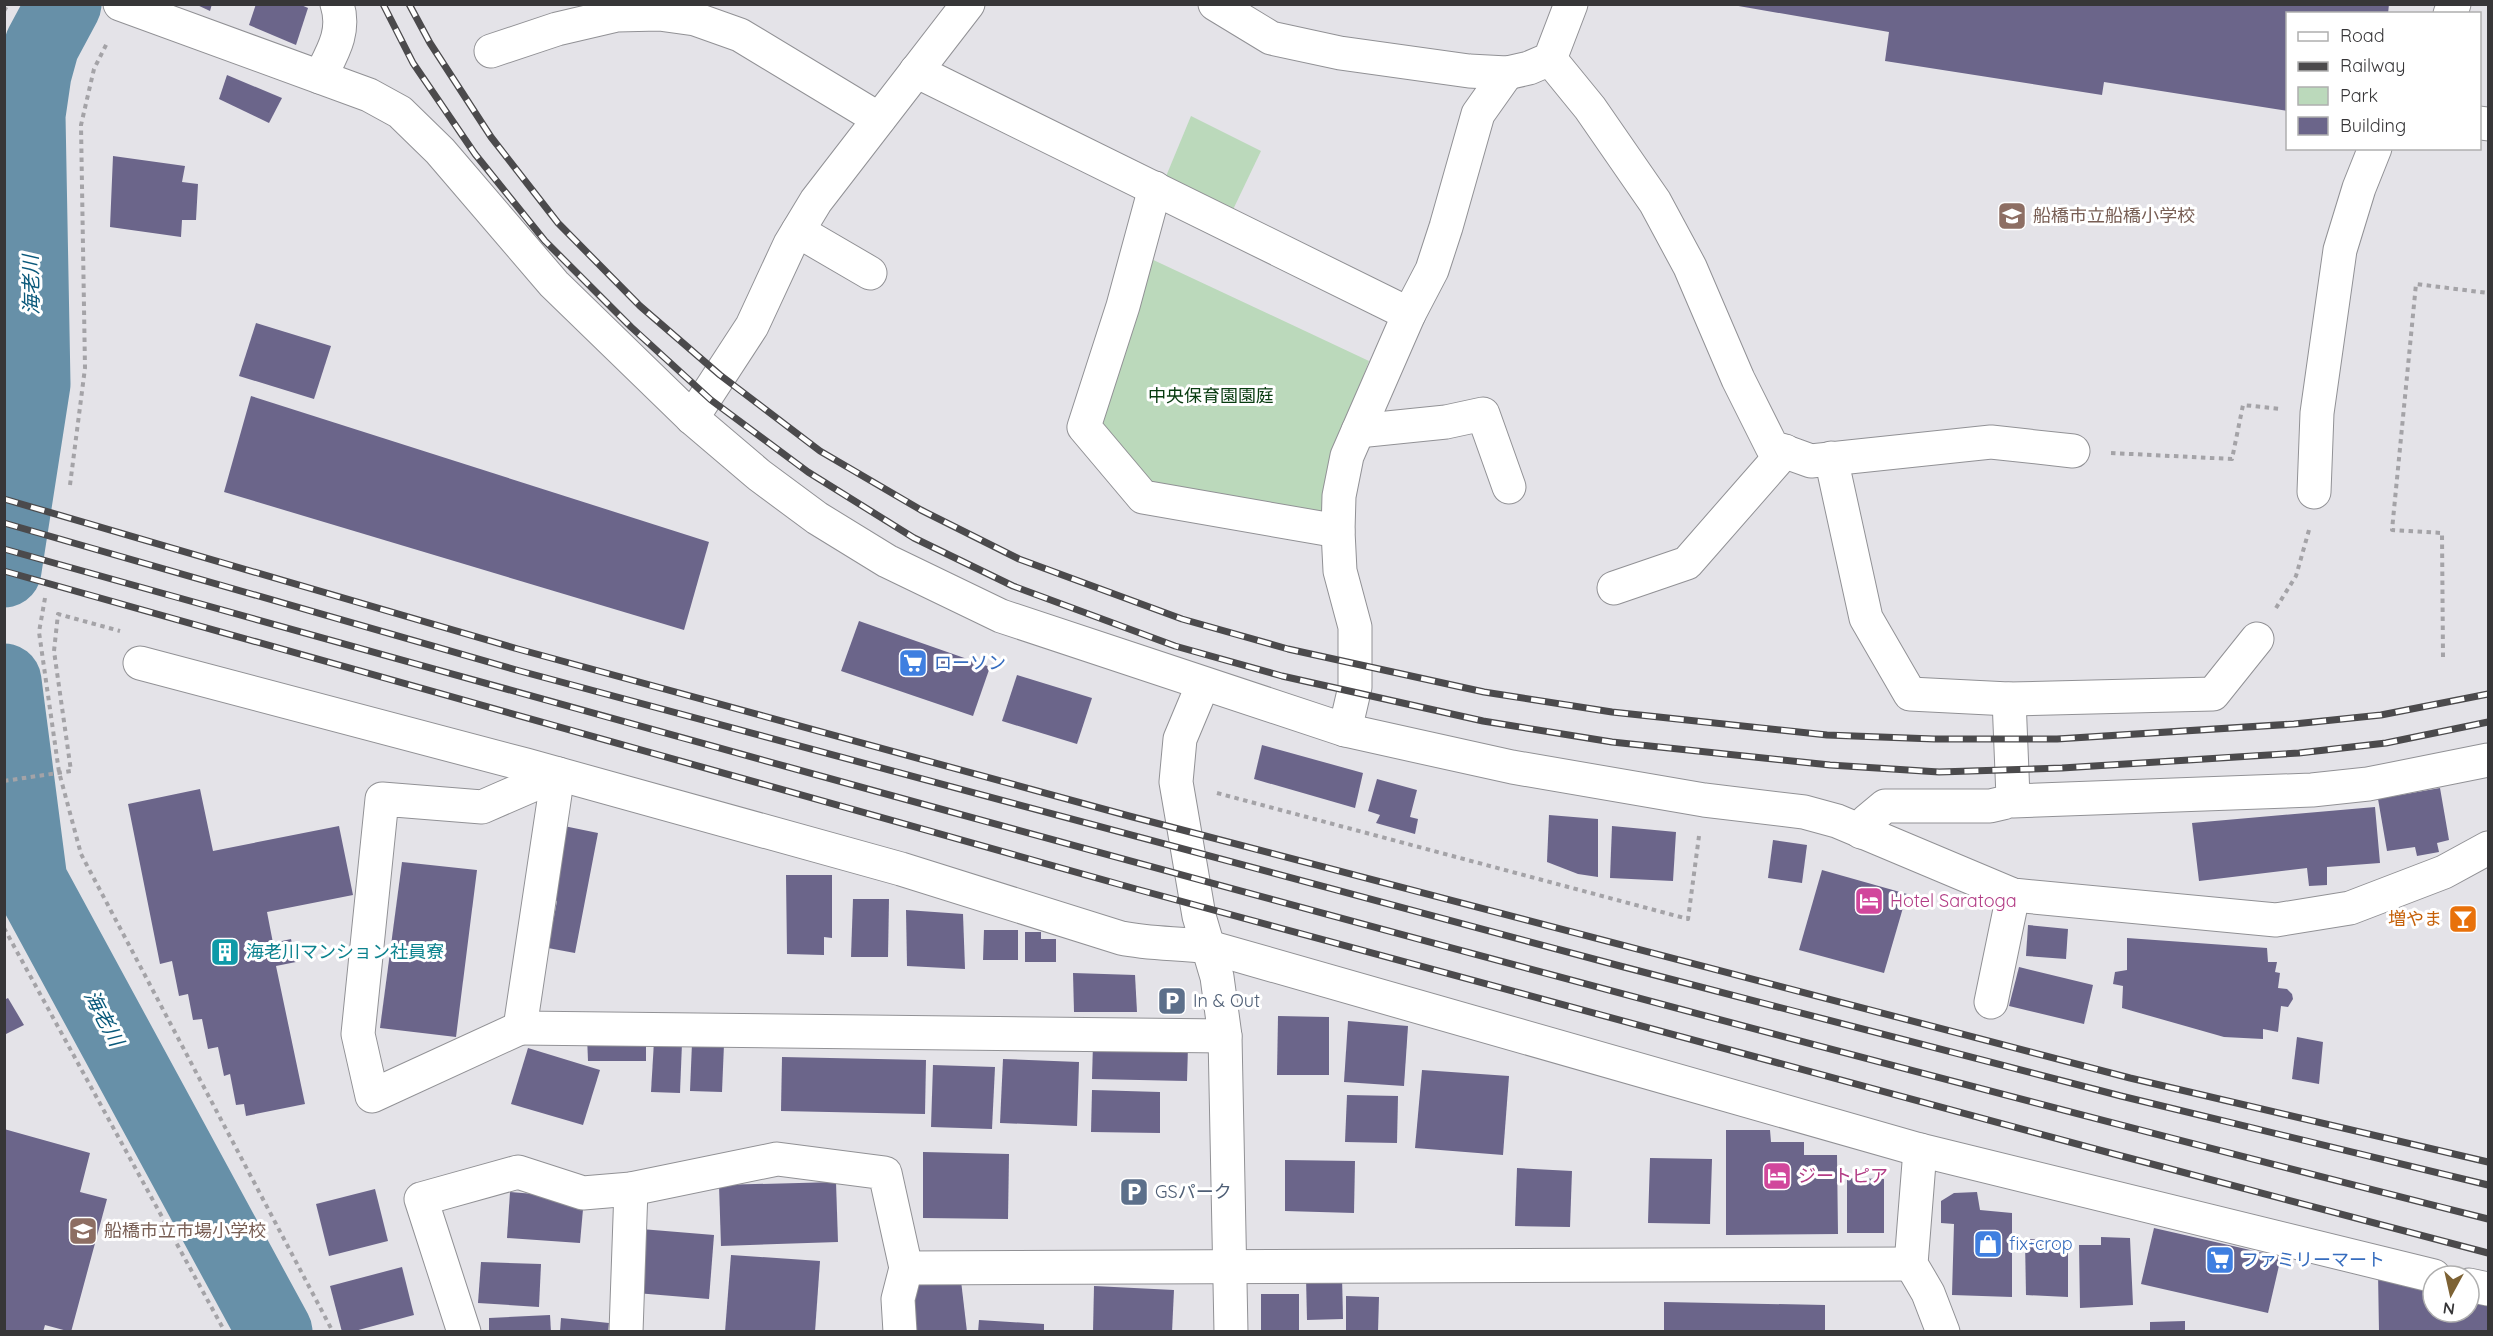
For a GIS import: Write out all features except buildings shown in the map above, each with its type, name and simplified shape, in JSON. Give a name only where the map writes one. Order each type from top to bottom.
[{"type":"street","points":[[320,77],[340,35],[340,14],[336,4]]},
{"type":"street","points":[[692,418],[752,326],[798,231],[816,201],[968,4]]},
{"type":"street","points":[[1215,4],[1271,38],[1340,53],[1469,71],[1507,73],[1529,68],[1550,59],[1571,4]]},
{"type":"street","points":[[122,5],[369,95],[400,112],[440,151],[554,284],[692,418],[759,475],[809,512],[887,561],[1001,616],[1345,730],[1512,767],[1704,800],[1804,812],[1838,821],[2013,895],[2276,920],[2350,908],[2444,872],[2488,848]]},
{"type":"street","points":[[491,51],[557,29],[617,15],[659,14],[695,19],[740,35],[879,119]]},
{"type":"street","points":[[1550,59],[1590,108],[1655,202],[1690,267],[1738,379],[1772,447],[1811,461],[1991,442],[2073,451]]},
{"type":"street","points":[[916,71],[1409,314]]},
{"type":"street","points":[[1345,730],[1355,687],[1355,627],[1340,571],[1338,531],[1339,496],[1347,456],[1409,314],[1432,270],[1478,114],[1507,73]]},
{"type":"street","points":[[2314,492],[2317,413],[2340,250],[2359,188],[2374,150]]},
{"type":"street","points":[[1155,188],[1123,306],[1084,427],[1143,497],[1338,531]]},
{"type":"street","points":[[798,231],[870,273]]},
{"type":"street","points":[[1358,431],[1446,422],[1484,414],[1509,487]]},
{"type":"street","points":[[1614,588],[1687,563],[1785,451]]},
{"type":"street","points":[[1831,458],[1866,618],[1910,694],[2009,699],[2213,694],[2257,639]]},
{"type":"street","points":[[140,663],[526,765],[901,869],[1121,938],[1143,943],[1172,942],[1209,947],[1920,1150],[2421,1273]]},
{"type":"street","points":[[1203,684],[1179,739],[1176,782],[1199,916],[1218,977],[1225,1036],[1231,1332]]},
{"type":"street","points":[[1861,832],[1867,821],[1885,806],[1990,806],[2003,803],[2013,797],[2009,699]]},
{"type":"street","points":[[2013,801],[2312,790],[2368,784],[2488,760]]},
{"type":"street","points":[[520,1028],[558,774]]},
{"type":"street","points":[[558,774],[482,807],[382,800],[358,1034],[372,1096],[520,1028],[1225,1036]]},
{"type":"street","points":[[1991,1002],[2013,895]]},
{"type":"street","points":[[1920,1150],[1911,1264],[1928,1293],[1943,1332]]},
{"type":"street","points":[[464,1332],[421,1199],[518,1172],[584,1193],[631,1190],[777,1159],[885,1173],[906,1268],[898,1299],[900,1332]]},
{"type":"street","points":[[627,1332],[631,1190]]},
{"type":"street","points":[[906,1268],[1911,1264]]},
{"type":"path","points":[[4,12],[8,4]]},
{"type":"path","points":[[70,485],[85,368],[81,125],[94,69],[122,5]]},
{"type":"path","points":[[2443,657],[2442,533],[2392,530],[2416,284],[2488,293]]},
{"type":"path","points":[[2073,451],[2232,459],[2243,405],[2317,413]]},
{"type":"path","points":[[2257,639],[2296,576],[2308,535],[2314,492]]},
{"type":"path","points":[[45,598],[39,632],[60,772],[81,854],[333,1332]]},
{"type":"path","points":[[4,781],[60,772]]},
{"type":"path","points":[[1176,782],[1688,919],[1704,800]]},
{"type":"path","points":[[4,928],[225,1332]]},
{"type":"green space","points":[[1191,116],[1261,151],[1229,218],[1162,186]]},
{"type":"green space","name":"中央保育園園庭","points":[[1147,257],[1369,361],[1335,451],[1322,517],[1144,482],[1095,429]]},
{"type":"waterway","name":"海老川","points":[[4,570],[33,384],[28,115],[34,74],[42,45],[64,4]]},
{"type":"waterway","name":"海老川","points":[[4,681],[30,881],[275,1332]]},
{"type":"railway","points":[[383,4],[413,63],[475,154],[545,241],[631,327],[711,400],[808,472],[914,538],[1013,586],[1175,646],[1282,676],[1483,721],[1612,742],[1830,765],[1939,772],[2062,768],[2299,753],[2386,743],[2488,722]]},
{"type":"railway","points":[[409,4],[430,43],[491,137],[558,223],[640,306],[720,375],[820,451],[921,510],[1019,559],[1182,619],[1288,649],[1484,692],[1612,712],[1827,735],[1934,739],[2057,739],[2294,724],[2381,715],[2488,694]]},
{"type":"railway","points":[[4,499],[518,649],[1129,816],[2130,1078],[2488,1162]]},
{"type":"railway","points":[[4,523],[520,671],[1620,966],[2121,1096],[2488,1185]]},
{"type":"railway","points":[[4,549],[624,722],[1555,976],[2488,1219]]},
{"type":"railway","points":[[4,571],[1136,889],[2488,1253]]},
{"type":"place","name":"船橋市立船橋小学校","points":[[2012,216]]},
{"type":"place","name":"ローソン","points":[[913,663]]},
{"type":"place","name":"Hotel Saratoga","points":[[1869,901]]},
{"type":"place","name":"増やま","points":[[2463,919]]},
{"type":"place","name":"海老川マンション社員寮","points":[[225,952]]},
{"type":"place","name":"In & Out","points":[[1172,1001]]},
{"type":"place","name":"ジートピア","points":[[1777,1176]]},
{"type":"place","name":"GSパーク","points":[[1134,1192]]},
{"type":"place","name":"船橋市立市場小学校","points":[[83,1231]]},
{"type":"place","name":"fix-crop","points":[[1988,1244]]},
{"type":"place","name":"ファミリーマート","points":[[2220,1260]]}]
